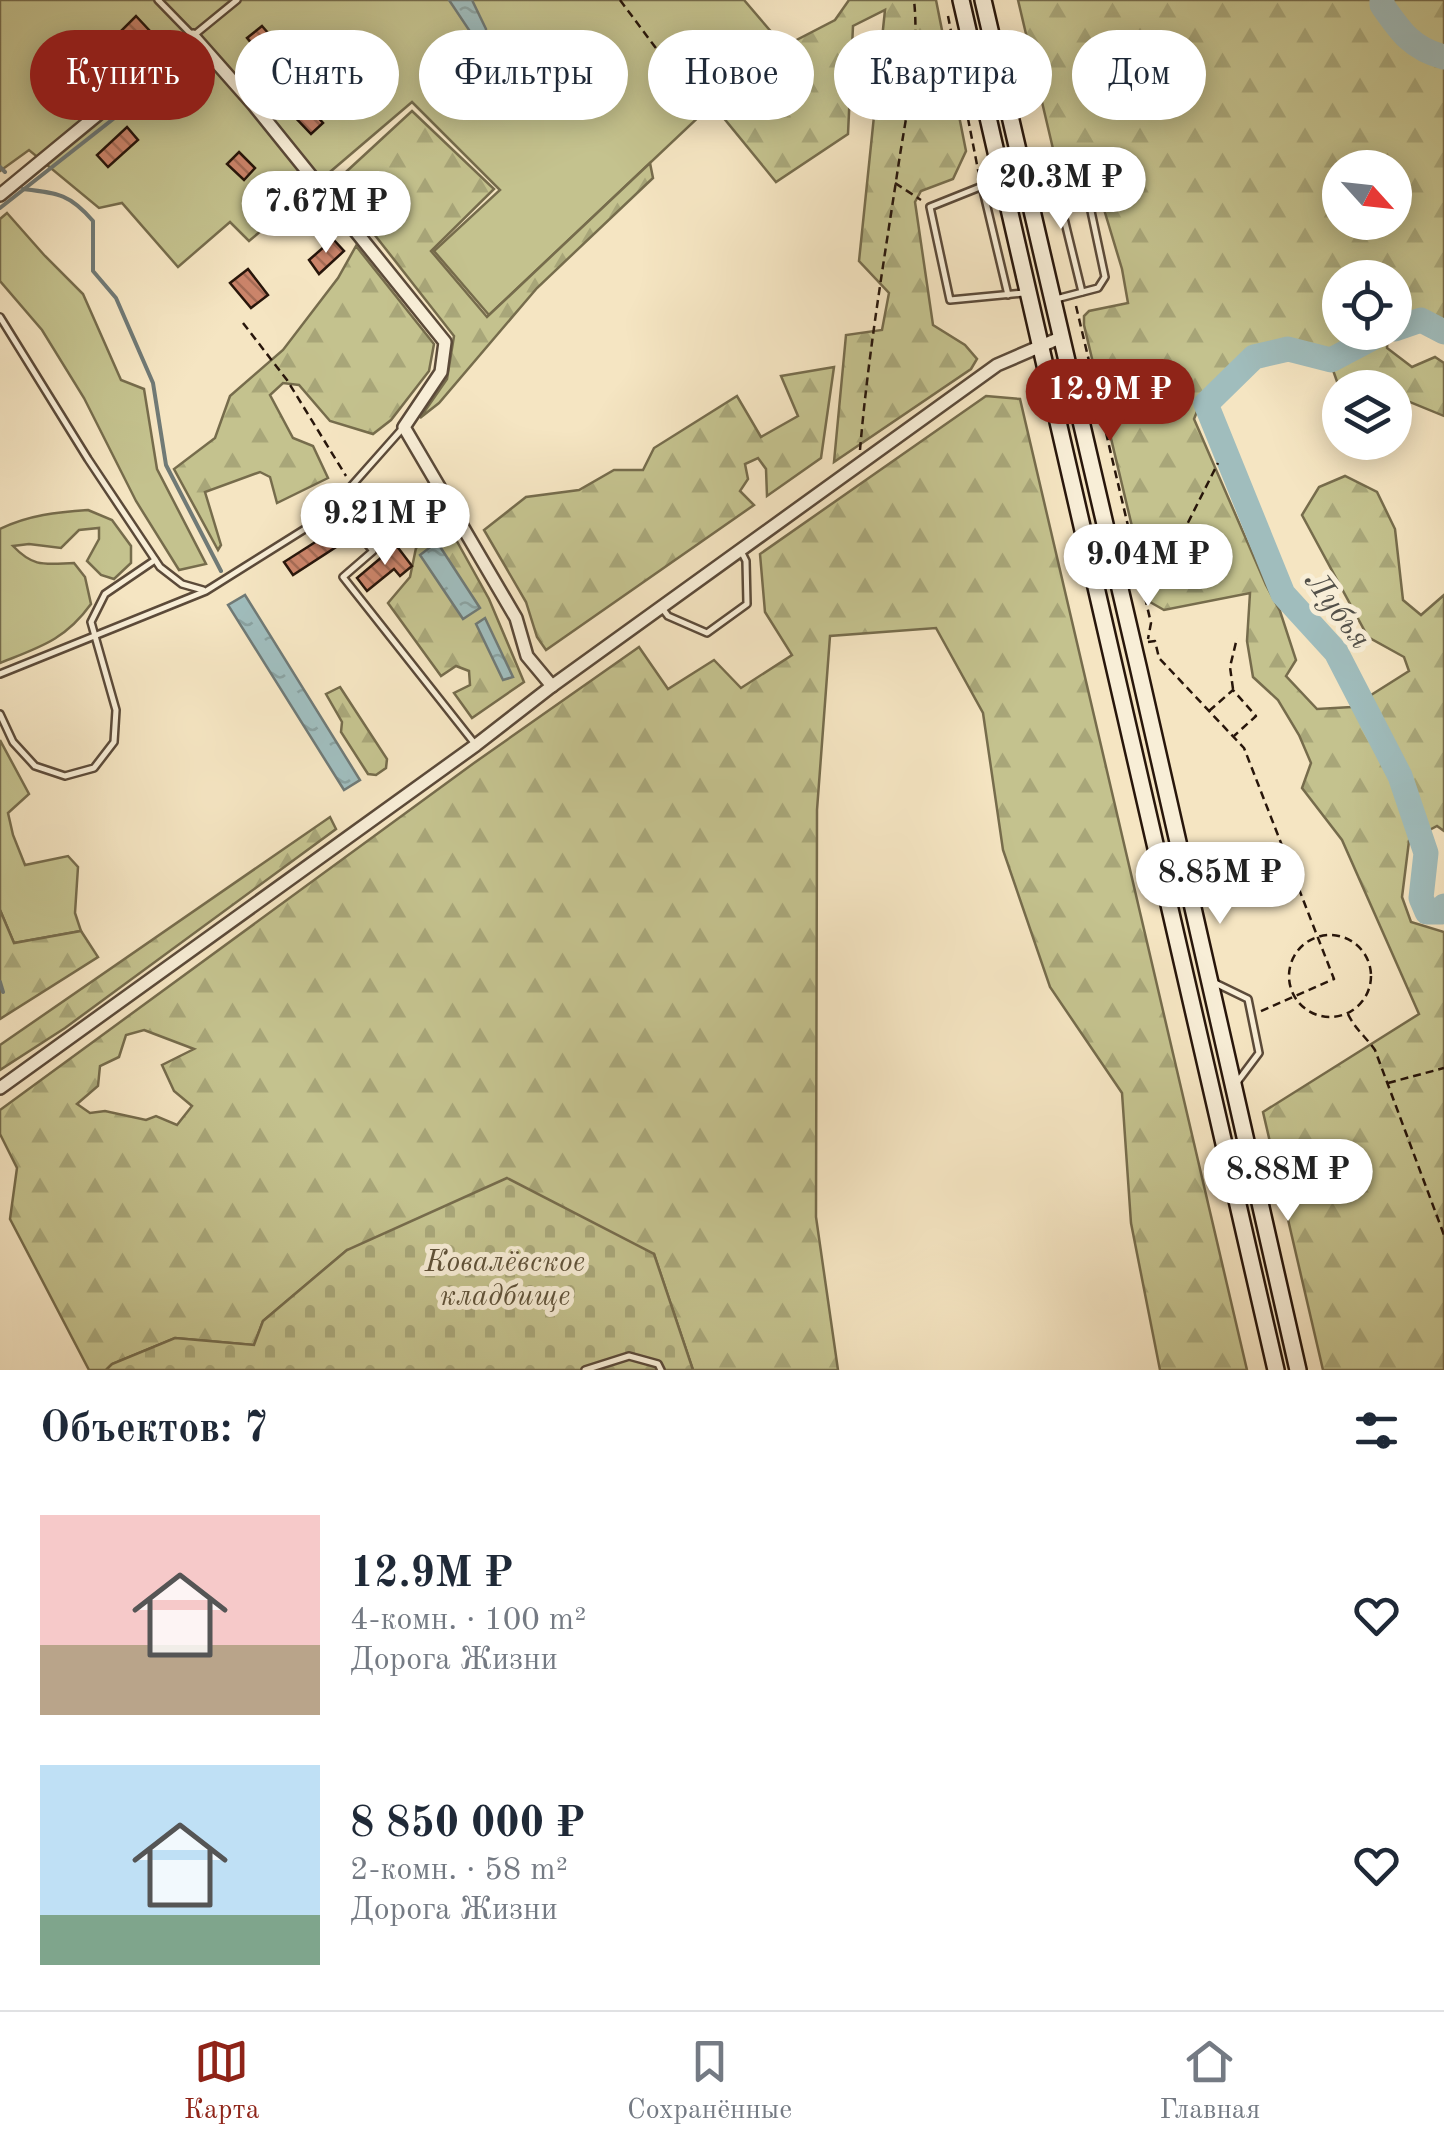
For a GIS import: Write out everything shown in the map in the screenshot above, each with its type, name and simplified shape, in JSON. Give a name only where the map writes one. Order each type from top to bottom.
[{"type":"main road","points":[[961,0],[1276,1370]]},
{"type":"main road","points":[[983,0],[1298,1370]]},
{"type":"street","points":[[215,62],[446,342],[441,372],[404,427],[516,618],[528,656],[552,686]]},
{"type":"street","points":[[0,195],[91,120]]},
{"type":"street","points":[[0,1088],[476,745],[859,462],[997,365],[1062,336]]},
{"type":"lane","points":[[158,0],[186,30]]},
{"type":"lane","points":[[199,30],[236,0]]},
{"type":"lane","points":[[1003,178],[930,207],[950,300],[1029,293]]},
{"type":"lane","points":[[982,186],[1008,295]]},
{"type":"lane","points":[[1030,199],[1075,190],[1088,197],[1105,277],[1098,288],[1053,300]]},
{"type":"lane","points":[[1058,194],[1082,292]]},
{"type":"lane","points":[[0,317],[160,568],[182,584],[206,591]]},
{"type":"lane","points":[[0,674],[206,591],[324,517],[404,427]]},
{"type":"lane","points":[[335,505],[372,551],[342,577],[476,745]]},
{"type":"lane","points":[[662,608],[668,616],[707,632],[747,604],[746,561],[740,551]]},
{"type":"lane","points":[[0,714],[13,742],[36,766],[65,776],[94,768],[114,742],[116,710],[91,622],[105,594],[154,560]]},
{"type":"lane","points":[[1209,980],[1248,999],[1259,1054],[1234,1087]]},
{"type":"lane","points":[[585,1370],[629,1356],[658,1364],[662,1370]]},
{"type":"path","points":[[620,0],[648,38]]},
{"type":"path","points":[[859,462],[914,58],[914,0]]},
{"type":"path","points":[[949,19],[982,186]]},
{"type":"path","points":[[896,182],[930,207]]},
{"type":"path","points":[[1074,294],[1151,623],[1147,643],[1155,642],[1158,658],[1244,748],[1334,978],[1251,1015]]},
{"type":"path","points":[[243,323],[287,380],[352,486]]},
{"type":"path","points":[[1147,605],[1218,463]]},
{"type":"path","points":[[1233,737],[1256,716],[1234,690],[1230,666],[1237,638]]},
{"type":"path","points":[[1210,712],[1234,690]]},
{"type":"path","points":[[1334,935],[1350,940],[1368,960],[1371,980],[1365,998],[1342,1016],[1311,1013],[1295,997],[1288,977],[1292,960],[1304,944],[1317,937],[1334,935]]},
{"type":"path","points":[[1348,1012],[1356,1029],[1375,1050],[1444,1235]]},
{"type":"path","points":[[1388,1083],[1444,1068]]},
{"type":"green space","points":[[0,0],[744,0],[770,30],[648,30],[648,120],[695,120],[489,315],[434,251],[500,190],[430,120],[628,120],[628,30],[419,30],[419,109],[412,102],[399,113],[399,30],[235,30],[235,120],[391,120],[249,241],[230,222],[178,267],[122,203],[99,208],[29,150],[0,171]]},
{"type":"green space","points":[[849,0],[936,0],[942,30],[883,30],[885,10],[853,26],[853,30],[834,30],[834,120],[849,120],[848,134],[776,182],[725,120],[814,120],[814,31],[835,20]]},
{"type":"green space","points":[[1018,0],[1444,0],[1444,324],[1424,313],[1412,315],[1412,260],[1322,260],[1322,350],[1390,350],[1412,367],[1435,357],[1444,363],[1444,416],[1412,403],[1412,370],[1333,370],[1327,353],[1290,341],[1252,351],[1204,394],[1194,419],[1280,611],[1296,660],[1286,676],[1317,709],[1352,707],[1409,671],[1404,657],[1368,637],[1302,515],[1319,487],[1345,476],[1377,492],[1395,529],[1403,600],[1421,615],[1444,595],[1444,831],[1437,826],[1409,841],[1402,897],[1411,922],[1444,932],[1444,1370],[1323,1370],[1263,1112],[1419,1014],[1342,840],[1302,788],[1311,763],[1299,735],[1278,700],[1253,677],[1247,641],[1250,593],[1164,610],[1150,602],[1084,325],[1084,316],[1089,311],[1128,303],[1103,206],[1106,195],[1100,158],[1058,170],[1046,120],[1052,120],[1052,30],[1025,30]]},
{"type":"green space","points":[[412,111],[494,189],[431,251],[487,317],[650,163],[653,178],[537,288],[439,403],[420,418],[447,379],[454,336],[334,183]]},
{"type":"green space","points":[[874,120],[960,120],[966,151],[953,179],[921,191],[915,202],[933,325],[965,345],[977,359],[971,369],[834,462],[846,335],[882,330],[889,293],[859,261]]},
{"type":"green space","points":[[7,213],[83,294],[121,380],[144,389],[157,469],[206,564],[179,570],[136,501],[84,398],[42,330],[0,281],[0,219]]},
{"type":"green space","points":[[356,246],[434,344],[429,371],[391,420],[373,434],[330,421],[299,385],[283,383],[270,395],[293,438],[313,446],[328,478],[277,503],[270,477],[260,472],[205,492],[221,545],[218,550],[174,469],[215,438],[230,396],[283,350],[338,278]]},
{"type":"green space","points":[[834,367],[821,458],[767,496],[766,469],[758,458],[745,464],[748,479],[740,491],[754,505],[546,650],[537,637],[526,602],[484,530],[526,497],[579,490],[614,470],[643,470],[654,448],[737,396],[761,437],[798,416],[781,376]]},
{"type":"green space","points":[[986,396],[1020,399],[1247,1370],[1160,1370],[1131,1223],[1122,1093],[1050,987],[1003,850],[983,713],[936,628],[830,636],[817,810],[816,1217],[838,1370],[693,1370],[654,1254],[347,1250],[263,1321],[254,1345],[175,1338],[106,1370],[89,1370],[10,1219],[17,1168],[0,1134],[0,1110],[639,647],[668,689],[714,660],[741,688],[792,655],[765,612],[760,554]],"holes":[[[144,1030],[194,1049],[162,1065],[174,1091],[192,1106],[177,1125],[156,1116],[146,1120],[105,1111],[90,1113],[77,1104],[98,1086],[100,1066],[119,1057],[126,1035]]]},
{"type":"green space","points":[[88,510],[112,520],[131,546],[131,563],[114,579],[101,575],[87,561],[99,539],[99,528],[79,530],[61,548],[13,546],[34,561],[74,563],[85,577],[91,604],[61,634],[0,663],[0,529],[32,517]]},
{"type":"green space","points":[[449,527],[489,599],[524,682],[472,718],[454,693],[470,685],[469,671],[456,666],[441,676],[388,603],[410,577],[416,548]]},
{"type":"green space","points":[[340,687],[387,759],[386,768],[376,775],[368,774],[341,732],[342,722],[326,694]]},
{"type":"green space","points":[[0,740],[29,794],[8,813],[25,865],[68,856],[78,867],[75,913],[81,931],[14,943],[0,910]]},
{"type":"green space","points":[[330,817],[336,829],[65,1028],[0,1070],[0,1045]]},
{"type":"green space","points":[[0,910],[14,943],[81,931],[98,957],[0,1019]]},
{"type":"green space","name":"Ковалёвское кладбище","points":[[507,1178],[654,1254],[693,1370],[106,1370],[175,1338],[254,1345],[263,1321],[347,1250]]},
{"type":"water","points":[[449,0],[472,0],[486,30],[469,30]]},
{"type":"water","points":[[437,542],[480,608],[463,619],[420,555]]},
{"type":"water","points":[[245,595],[360,780],[344,790],[228,605]]},
{"type":"water","points":[[485,618],[513,677],[503,680],[476,624]]},
{"type":"building","points":[[136,16],[149,30],[122,30]]},
{"type":"building","points":[[298,120],[320,120],[323,123],[311,134]]},
{"type":"building","points":[[127,127],[138,140],[108,167],[97,155]]},
{"type":"building","points":[[239,152],[255,168],[244,180],[227,164]]},
{"type":"building","points":[[333,239],[344,251],[319,274],[309,260]]},
{"type":"building","points":[[248,269],[268,295],[251,308],[230,283]]},
{"type":"building","points":[[419,498],[432,515],[398,543],[385,526]]},
{"type":"building","points":[[328,534],[336,547],[293,575],[284,562]]},
{"type":"building","points":[[396,545],[412,566],[400,576],[394,569],[367,591],[357,578]]},
{"type":"waterway","name":"Лубья","points":[[1382,0],[1408,38],[1444,57]]},
{"type":"waterway","points":[[0,208],[112,120]]},
{"type":"waterway","points":[[0,167],[5,172]]},
{"type":"waterway","points":[[23,189],[62,196],[93,221],[93,271],[116,298],[153,383],[166,465],[221,571]]},
{"type":"waterway","name":"Лубья","points":[[1412,323],[1421,320],[1444,332]]},
{"type":"waterway","name":"Лубья","points":[[1350,350],[1331,360],[1288,349],[1254,357],[1206,404],[1283,594],[1336,652],[1400,776],[1426,853],[1421,898],[1427,912],[1441,912],[1444,906]]},
{"type":"waterway","points":[[0,982],[3,992]]}]
